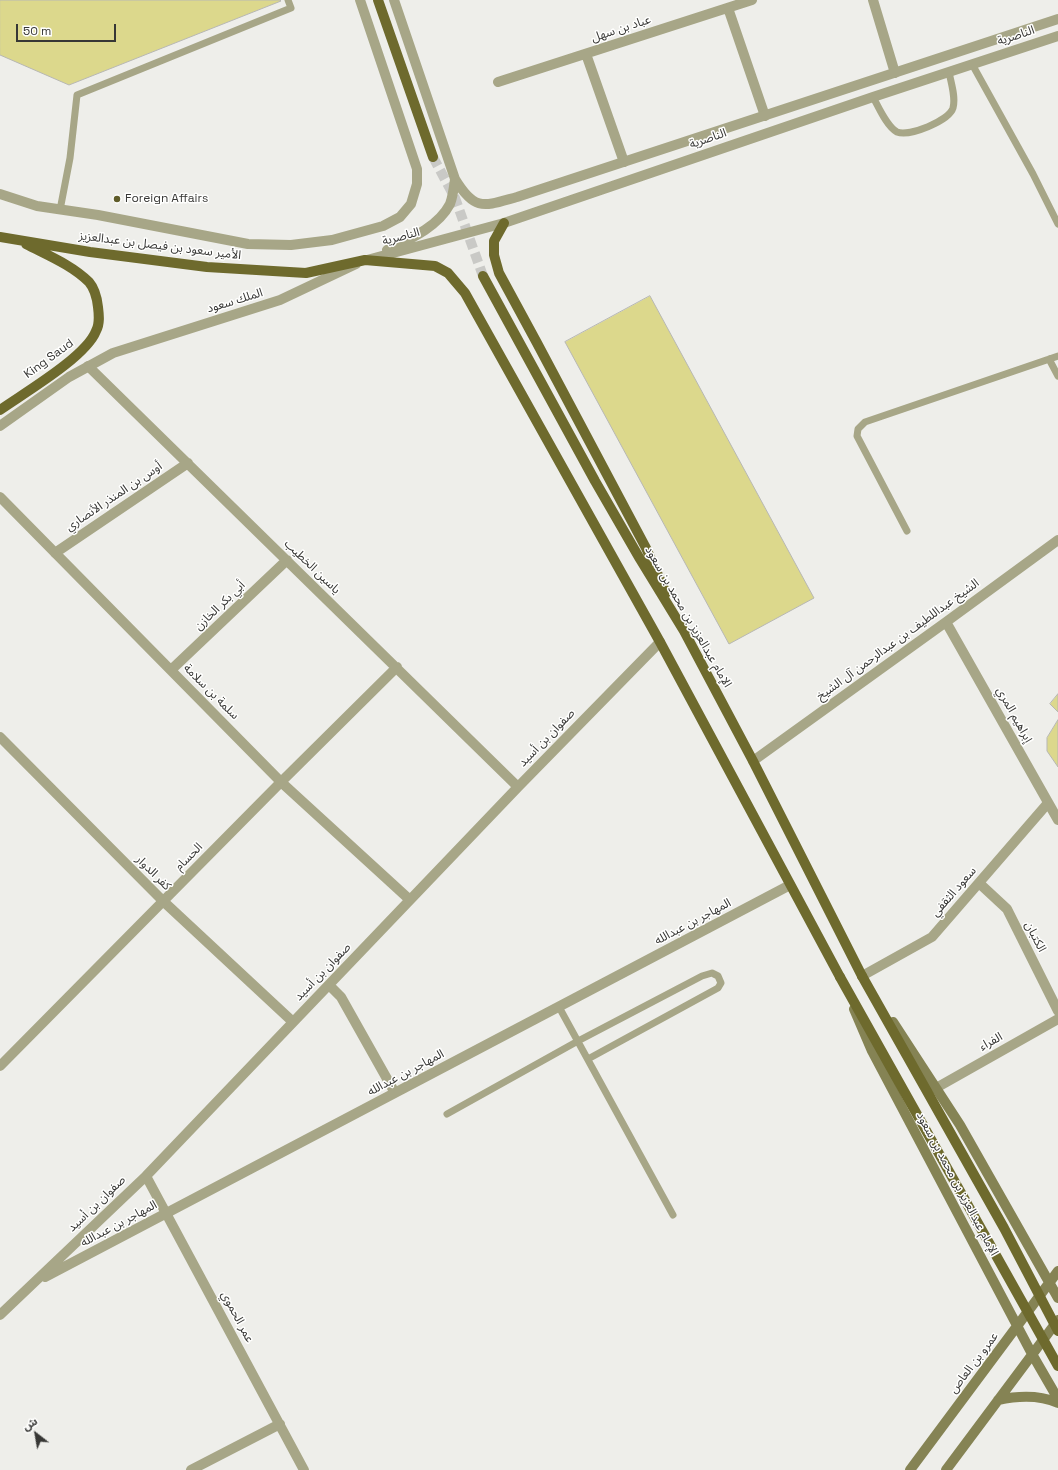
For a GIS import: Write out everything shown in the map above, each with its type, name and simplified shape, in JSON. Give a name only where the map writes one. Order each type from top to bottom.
[{"type":"main road","points":[[378,0],[433,157]]},
{"type":"main road","points":[[504,223],[494,241],[494,255],[499,273],[646,548],[684,631]]},
{"type":"main road","name":"الأمير سعود بن فيصل بن عبدالعزيز","points":[[0,237],[90,252],[207,267],[306,273],[365,260],[436,266],[448,273],[465,293]]},
{"type":"main road","name":"King Saud","points":[[0,410],[58,370],[85,348],[97,331],[99,318],[97,296],[89,283],[72,268],[19,240]]},
{"type":"main road","name":"الإمام عبدالعزيز بن محمد بن سعود","points":[[483,276],[594,481],[684,631],[753,761],[862,976],[1004,1228],[1058,1331]]},
{"type":"main road","name":"الإمام عبدالعزيز بن محمد بن سعود","points":[[465,293],[660,642],[840,977],[1058,1366]]},
{"type":"main road","name":"الإمام عبدالعزيز بن محمد بن سعود","points":[[862,976],[960,1124],[1058,1298]]},
{"type":"main road","name":"الإمام عبدالعزيز بن محمد بن سعود","points":[[840,977],[872,1051],[1032,1354],[1058,1399]]},
{"type":"main road","name":"عمرو بن العاص","points":[[910,1470],[1058,1272]]},
{"type":"main road","points":[[946,1470],[1058,1320]]},
{"type":"main road","points":[[998,1400],[1015,1397],[1037,1398],[1052,1400],[1058,1403]]},
{"type":"street","points":[[0,194],[37,206],[98,215],[248,244],[262,245],[290,245],[332,240],[383,226],[400,217],[411,204],[416,184],[417,169],[360,0]]},
{"type":"street","points":[[394,0],[455,179]]},
{"type":"street","name":"عباد بن سهل","points":[[498,82],[752,0]]},
{"type":"street","points":[[873,0],[895,73]]},
{"type":"street","points":[[728,8],[765,116]]},
{"type":"street","name":"الناصرية","points":[[455,179],[464,194],[474,201],[487,206],[1058,19]]},
{"type":"street","name":"الناصرية","points":[[365,260],[504,223],[873,97],[1058,36]]},
{"type":"street","points":[[586,54],[624,162]]},
{"type":"street","name":"الملك سعود","points":[[0,426],[69,377],[113,354],[280,300],[411,238],[443,214],[451,202],[455,179]]},
{"type":"street","name":"ياسين الخطيب","points":[[88,366],[518,787]]},
{"type":"street","name":"أوس بن المنذر الأنصاري","points":[[56,553],[188,463]]},
{"type":"street","name":"سلمة بن سلامة","points":[[0,497],[281,782],[410,900]]},
{"type":"street","name":"الشيخ عبداللطيف بن عبدالرحمن آل الشيخ","points":[[753,761],[1058,540]]},
{"type":"street","name":"أبي بكر الخازن","points":[[171,670],[287,560]]},
{"type":"street","name":"إبراهيم المري","points":[[946,622],[1058,820]]},
{"type":"street","name":"صفوان بن أسيد","points":[[0,1315],[146,1176],[518,787],[660,642]]},
{"type":"street","name":"الحسام","points":[[0,1066],[397,667]]},
{"type":"street","name":"كفر الدوار","points":[[0,737],[163,901],[293,1022]]},
{"type":"street","name":"سعود الثقفي","points":[[862,976],[932,937],[1048,803]]},
{"type":"street","name":"الكتبان","points":[[979,883],[1007,909],[1058,1011]]},
{"type":"street","name":"المهاجر بن عبدالله","points":[[34,1283],[790,885]]},
{"type":"street","points":[[329,985],[341,997],[395,1093]]},
{"type":"street","name":"الفراء","points":[[936,1088],[1058,1019]]},
{"type":"street","name":"عمر الحموي","points":[[146,1176],[304,1470]]},
{"type":"street","points":[[191,1470],[280,1424]]},
{"type":"lane","points":[[60,210],[70,158],[77,94],[291,8],[288,0]]},
{"type":"lane","points":[[972,64],[1034,174],[1058,224]]},
{"type":"lane","points":[[873,97],[888,124],[896,131],[906,133],[918,131],[946,117],[953,109],[954,99],[949,72]]},
{"type":"lane","points":[[907,531],[857,436],[858,429],[865,422],[1058,356]]},
{"type":"lane","points":[[1049,359],[1058,376]]},
{"type":"lane","points":[[447,1114],[578,1041],[702,976],[712,973],[718,976],[721,982],[718,988],[588,1059]]},
{"type":"lane","points":[[559,1007],[673,1215]]},
{"type":"building","points":[[0,0],[281,1],[69,85],[0,55]]},
{"type":"building","points":[[650,296],[814,598],[729,644],[565,342]]},
{"type":"building","points":[[1058,694],[1058,712],[1050,704]]},
{"type":"building","points":[[1058,720],[1058,767],[1047,751],[1047,738]]},
{"type":"tunnel","points":[[433,157],[455,198],[483,276]]},
{"type":"place","name":"Foreign Affairs","points":[[117,199]]}]
